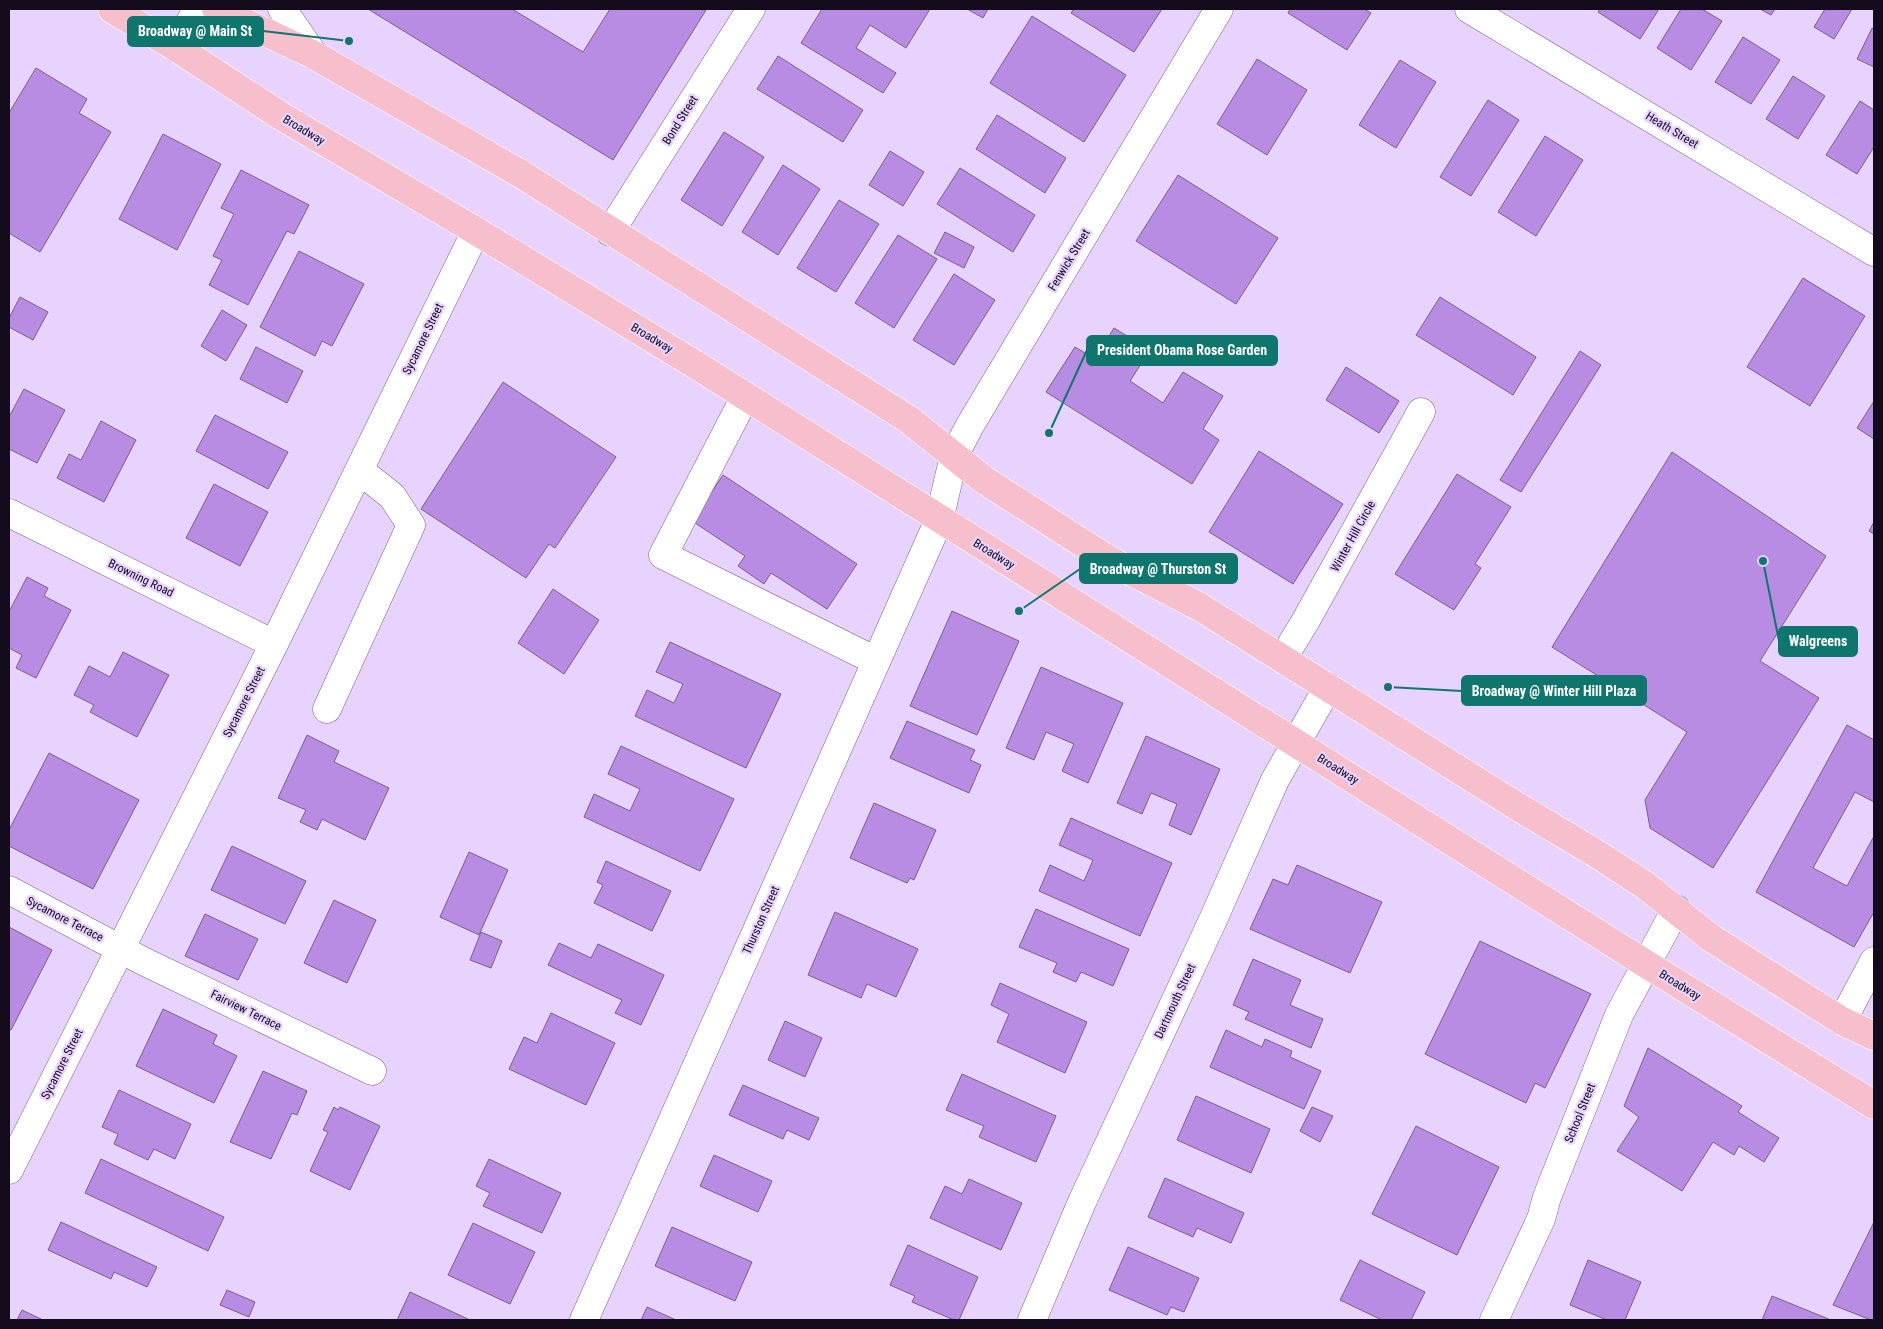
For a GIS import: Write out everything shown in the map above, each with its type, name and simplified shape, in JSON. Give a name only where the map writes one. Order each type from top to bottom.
[{"type":"main road","name":"Broadway","points":[[112,9],[177,48],[281,116],[696,365],[939,520],[1874,1105]]},
{"type":"main road","points":[[216,9],[314,55],[521,174],[908,419],[984,480],[1109,560],[1200,607],[1283,658],[1646,886],[1711,938],[1842,1021],[1874,1036]]},
{"type":"street","points":[[177,48],[197,9]]},
{"type":"street","points":[[282,9],[314,55]]},
{"type":"street","name":"Bond Street","points":[[610,232],[751,9]]},
{"type":"street","name":"Fenwick Street","points":[[939,520],[954,456],[969,427],[1219,9]]},
{"type":"street","name":"Heath Street","points":[[1469,9],[1874,252]]},
{"type":"street","name":"Sycamore Street","points":[[9,1170],[274,644],[476,232]]},
{"type":"street","points":[[745,398],[663,555],[876,661]]},
{"type":"street","name":"Winter Hill Circle","points":[[1283,658],[1305,622],[1421,412]]},
{"type":"street","points":[[327,709],[411,525],[392,496],[359,470]]},
{"type":"street","name":"Browning Road","points":[[9,512],[274,644]]},
{"type":"street","name":"Thurston Street","points":[[584,1320],[939,520]]},
{"type":"street","name":"Dartmouth Street","points":[[1032,1320],[1082,1202],[1212,922],[1275,780],[1328,687]]},
{"type":"street","name":"Sycamore Terrace","points":[[9,890],[121,948]]},
{"type":"street","name":"School Street","points":[[1497,1320],[1542,1219],[1547,1197],[1619,1015],[1676,909]]},
{"type":"street","name":"Fairview Terrace","points":[[121,948],[143,961],[372,1071]]},
{"type":"street","points":[[1842,1021],[1874,961]]},
{"type":"building","points":[[368,9],[512,9],[583,52],[610,9],[706,10],[613,160]]},
{"type":"building","points":[[822,9],[930,9],[906,48],[870,25],[856,48],[896,73],[883,93],[801,43]]},
{"type":"building","points":[[967,9],[988,9],[983,18]]},
{"type":"building","points":[[1074,9],[1162,9],[1134,52],[1071,13]]},
{"type":"building","points":[[1290,9],[1364,9],[1371,13],[1347,50],[1288,13]]},
{"type":"building","points":[[1600,9],[1659,9],[1640,39],[1598,12]]},
{"type":"building","points":[[1681,9],[1702,9],[1722,21],[1691,70],[1657,48]]},
{"type":"building","points":[[1760,9],[1775,9],[1771,15]]},
{"type":"building","points":[[1825,9],[1852,9],[1834,39],[1814,27]]},
{"type":"building","points":[[1032,16],[1126,75],[1084,142],[990,83]]},
{"type":"building","points":[[1872,28],[1874,29],[1874,67],[1857,59]]},
{"type":"building","points":[[1743,37],[1780,60],[1751,104],[1715,82]]},
{"type":"building","points":[[778,56],[863,110],[843,142],[757,89]]},
{"type":"building","points":[[1257,59],[1307,90],[1267,155],[1217,124]]},
{"type":"building","points":[[1400,60],[1436,82],[1396,148],[1359,125]]},
{"type":"building","points":[[36,68],[87,99],[79,113],[111,132],[40,252],[9,233],[9,113]]},
{"type":"building","points":[[1793,76],[1825,96],[1798,139],[1766,119]]},
{"type":"building","points":[[1488,100],[1519,120],[1471,196],[1440,177]]},
{"type":"building","points":[[1860,101],[1874,110],[1874,147],[1857,174],[1826,155]]},
{"type":"building","points":[[997,115],[1066,158],[1045,193],[976,149]]},
{"type":"building","points":[[724,132],[764,157],[722,226],[681,200]]},
{"type":"building","points":[[163,134],[221,164],[177,250],[119,219]]},
{"type":"building","points":[[1545,136],[1583,160],[1536,236],[1498,212]]},
{"type":"building","points":[[890,151],[924,172],[903,206],[869,185]]},
{"type":"building","points":[[783,165],[820,189],[778,255],[742,232]]},
{"type":"building","points":[[960,168],[1035,215],[1013,252],[937,204]]},
{"type":"building","points":[[241,170],[309,205],[294,234],[287,231],[248,305],[209,285],[222,260],[213,256],[234,214],[221,208]]},
{"type":"building","points":[[1178,175],[1278,238],[1236,304],[1136,241]]},
{"type":"building","points":[[839,200],[879,224],[836,292],[797,268]]},
{"type":"building","points":[[945,232],[974,247],[964,268],[934,253]]},
{"type":"building","points":[[898,235],[937,259],[894,328],[855,303]]},
{"type":"building","points":[[299,251],[364,284],[332,346],[322,341],[315,356],[260,327]]},
{"type":"building","points":[[954,274],[995,300],[954,365],[913,340]]},
{"type":"building","points":[[1803,278],[1865,316],[1810,406],[1747,367]]},
{"type":"building","points":[[20,297],[48,312],[33,340],[9,327],[9,318]]},
{"type":"building","points":[[1440,297],[1536,357],[1513,395],[1416,335]]},
{"type":"building","points":[[222,310],[247,325],[226,361],[201,346]]},
{"type":"building","points":[[1114,328],[1150,350],[1130,381],[1163,403],[1183,372],[1223,396],[1203,429],[1219,440],[1192,484],[1046,392],[1075,347],[1095,359]]},
{"type":"building","points":[[256,347],[303,371],[287,403],[240,379]]},
{"type":"building","points":[[1580,351],[1601,365],[1521,492],[1500,480]]},
{"type":"building","points":[[1346,367],[1399,401],[1379,433],[1326,400]]},
{"type":"building","points":[[503,382],[616,457],[555,548],[549,544],[526,578],[421,509]]},
{"type":"building","points":[[24,389],[65,410],[37,463],[9,449],[9,417]]},
{"type":"building","points":[[1874,401],[1874,439],[1857,428]]},
{"type":"building","points":[[215,415],[288,452],[268,489],[196,451]]},
{"type":"building","points":[[101,421],[136,440],[104,502],[57,478],[69,454],[81,460]]},
{"type":"building","points":[[1259,451],[1343,504],[1293,584],[1209,532]]},
{"type":"building","points":[[1672,452],[1826,556],[1760,661],[1819,698],[1713,868],[1650,828],[1645,800],[1687,732],[1552,647]]},
{"type":"building","points":[[1457,474],[1511,507],[1475,564],[1481,568],[1454,610],[1395,574]]},
{"type":"building","points":[[723,475],[857,564],[827,609],[771,573],[764,584],[738,566],[745,556],[692,521]]},
{"type":"building","points":[[214,484],[268,512],[240,566],[186,538]]},
{"type":"building","points":[[1874,522],[1874,534],[1869,531]]},
{"type":"building","points":[[27,577],[48,588],[44,596],[71,610],[36,678],[16,668],[22,655],[9,648],[9,612]]},
{"type":"building","points":[[553,589],[599,620],[564,674],[518,643]]},
{"type":"building","points":[[952,611],[1019,641],[977,735],[910,706]]},
{"type":"building","points":[[670,642],[781,694],[746,768],[635,716],[647,690],[674,703],[683,684],[656,672]]},
{"type":"building","points":[[123,652],[169,675],[137,737],[90,712],[94,705],[74,695],[89,666],[110,677]]},
{"type":"building","points":[[1041,667],[1123,703],[1088,783],[1062,771],[1074,744],[1046,732],[1034,760],[1006,748]]},
{"type":"building","points":[[907,721],[975,750],[970,760],[981,765],[969,793],[890,758]]},
{"type":"building","points":[[1847,725],[1874,740],[1874,802],[1855,792],[1813,868],[1847,886],[1874,836],[1874,912],[1854,947],[1756,892]]},
{"type":"building","points":[[307,735],[339,751],[334,762],[389,788],[365,840],[322,819],[317,830],[300,822],[306,810],[278,798]]},
{"type":"building","points":[[1146,736],[1220,769],[1191,835],[1169,825],[1177,804],[1151,793],[1142,814],[1117,803]]},
{"type":"building","points":[[621,746],[734,799],[700,871],[584,817],[594,794],[630,811],[640,789],[608,774]]},
{"type":"building","points":[[49,753],[139,800],[93,889],[9,846],[9,830]]},
{"type":"building","points":[[874,803],[936,830],[914,880],[910,878],[907,883],[850,858]]},
{"type":"building","points":[[1071,818],[1172,863],[1140,936],[1039,891],[1050,865],[1084,881],[1093,860],[1059,845]]},
{"type":"building","points":[[232,846],[306,881],[285,924],[211,890]]},
{"type":"building","points":[[469,852],[508,870],[479,935],[440,917]]},
{"type":"building","points":[[606,861],[671,891],[652,931],[594,903],[603,885],[597,882]]},
{"type":"building","points":[[1297,865],[1382,902],[1350,973],[1250,929],[1273,879],[1288,885]]},
{"type":"building","points":[[334,900],[376,920],[347,983],[304,963]]},
{"type":"building","points":[[1036,909],[1129,949],[1113,986],[1081,972],[1076,982],[1053,972],[1057,963],[1019,947]]},
{"type":"building","points":[[835,912],[918,949],[896,997],[867,984],[861,998],[808,975]]},
{"type":"building","points":[[205,914],[258,939],[238,980],[185,956]]},
{"type":"building","points":[[9,927],[52,950],[11,1030],[9,1029]]},
{"type":"building","points":[[481,932],[502,941],[491,968],[470,960]]},
{"type":"building","points":[[1480,941],[1591,994],[1545,1088],[1535,1083],[1526,1103],[1425,1054]]},
{"type":"building","points":[[559,943],[591,958],[598,944],[664,975],[641,1025],[615,1013],[622,1000],[548,965]]},
{"type":"building","points":[[1253,959],[1301,980],[1290,1005],[1323,1019],[1311,1048],[1245,1019],[1249,1012],[1233,1005]]},
{"type":"building","points":[[1000,983],[1087,1022],[1065,1073],[997,1042],[1009,1014],[991,1005]]},
{"type":"building","points":[[163,1009],[217,1035],[213,1044],[237,1056],[214,1103],[136,1066]]},
{"type":"building","points":[[551,1013],[615,1043],[586,1105],[509,1069],[524,1037],[537,1043]]},
{"type":"building","points":[[785,1021],[822,1038],[805,1077],[768,1060]]},
{"type":"building","points":[[1226,1030],[1262,1047],[1265,1039],[1292,1051],[1290,1057],[1321,1071],[1304,1109],[1210,1067]]},
{"type":"building","points":[[1648,1048],[1742,1106],[1738,1112],[1779,1138],[1764,1162],[1739,1146],[1734,1155],[1713,1142],[1682,1191],[1617,1151],[1639,1117],[1624,1106]]},
{"type":"building","points":[[263,1071],[307,1091],[297,1115],[292,1113],[271,1159],[230,1142]]},
{"type":"building","points":[[962,1074],[1056,1116],[1036,1162],[979,1137],[984,1126],[946,1110]]},
{"type":"building","points":[[743,1085],[819,1118],[809,1140],[787,1130],[783,1139],[729,1115]]},
{"type":"building","points":[[119,1090],[191,1124],[175,1159],[154,1149],[148,1160],[114,1144],[118,1134],[102,1127]]},
{"type":"building","points":[[1196,1096],[1270,1129],[1251,1173],[1177,1140]]},
{"type":"building","points":[[334,1107],[338,1110],[340,1107],[380,1126],[350,1190],[310,1171],[328,1132],[323,1130]]},
{"type":"building","points":[[1312,1107],[1333,1116],[1320,1142],[1300,1131]]},
{"type":"building","points":[[1416,1126],[1499,1167],[1457,1255],[1372,1214]]},
{"type":"building","points":[[714,1155],[772,1181],[758,1212],[700,1186]]},
{"type":"building","points":[[101,1159],[224,1217],[208,1251],[85,1193]]},
{"type":"building","points":[[489,1159],[561,1193],[542,1233],[483,1206],[490,1193],[476,1186]]},
{"type":"building","points":[[1165,1178],[1244,1213],[1231,1243],[1197,1228],[1193,1237],[1148,1217]]},
{"type":"building","points":[[969,1179],[1022,1203],[1001,1250],[930,1218],[945,1186],[962,1194]]},
{"type":"building","points":[[61,1222],[157,1267],[147,1287],[114,1272],[111,1279],[48,1250]]},
{"type":"building","points":[[1874,1222],[1874,1320],[1871,1320],[1833,1305]]},
{"type":"building","points":[[473,1223],[535,1252],[510,1304],[448,1275]]},
{"type":"building","points":[[672,1227],[752,1262],[735,1301],[655,1266]]},
{"type":"building","points":[[908,1245],[978,1277],[959,1320],[954,1320],[912,1302],[915,1296],[890,1285]]},
{"type":"building","points":[[1128,1247],[1199,1278],[1184,1312],[1171,1307],[1167,1315],[1109,1290]]},
{"type":"building","points":[[1360,1260],[1425,1292],[1411,1320],[1382,1320],[1340,1300]]},
{"type":"building","points":[[1588,1260],[1641,1282],[1625,1320],[1607,1320],[1570,1305]]},
{"type":"building","points":[[227,1290],[255,1302],[249,1317],[220,1305]]},
{"type":"building","points":[[410,1292],[470,1320],[397,1320]]},
{"type":"building","points":[[1772,1296],[1831,1320],[1762,1320]]},
{"type":"building","points":[[647,1307],[676,1320],[641,1320]]},
{"type":"building","points":[[22,1310],[43,1320],[17,1320]]},
{"type":"place","name":"Broadway @ Main St","points":[[349,41]]},
{"type":"place","name":"President Obama Rose Garden","points":[[1049,433]]},
{"type":"place","name":"Walgreens","points":[[1763,561]]},
{"type":"place","name":"Broadway @ Thurston St","points":[[1019,611]]},
{"type":"place","name":"Broadway @ Winter Hill Plaza","points":[[1388,687]]}]
